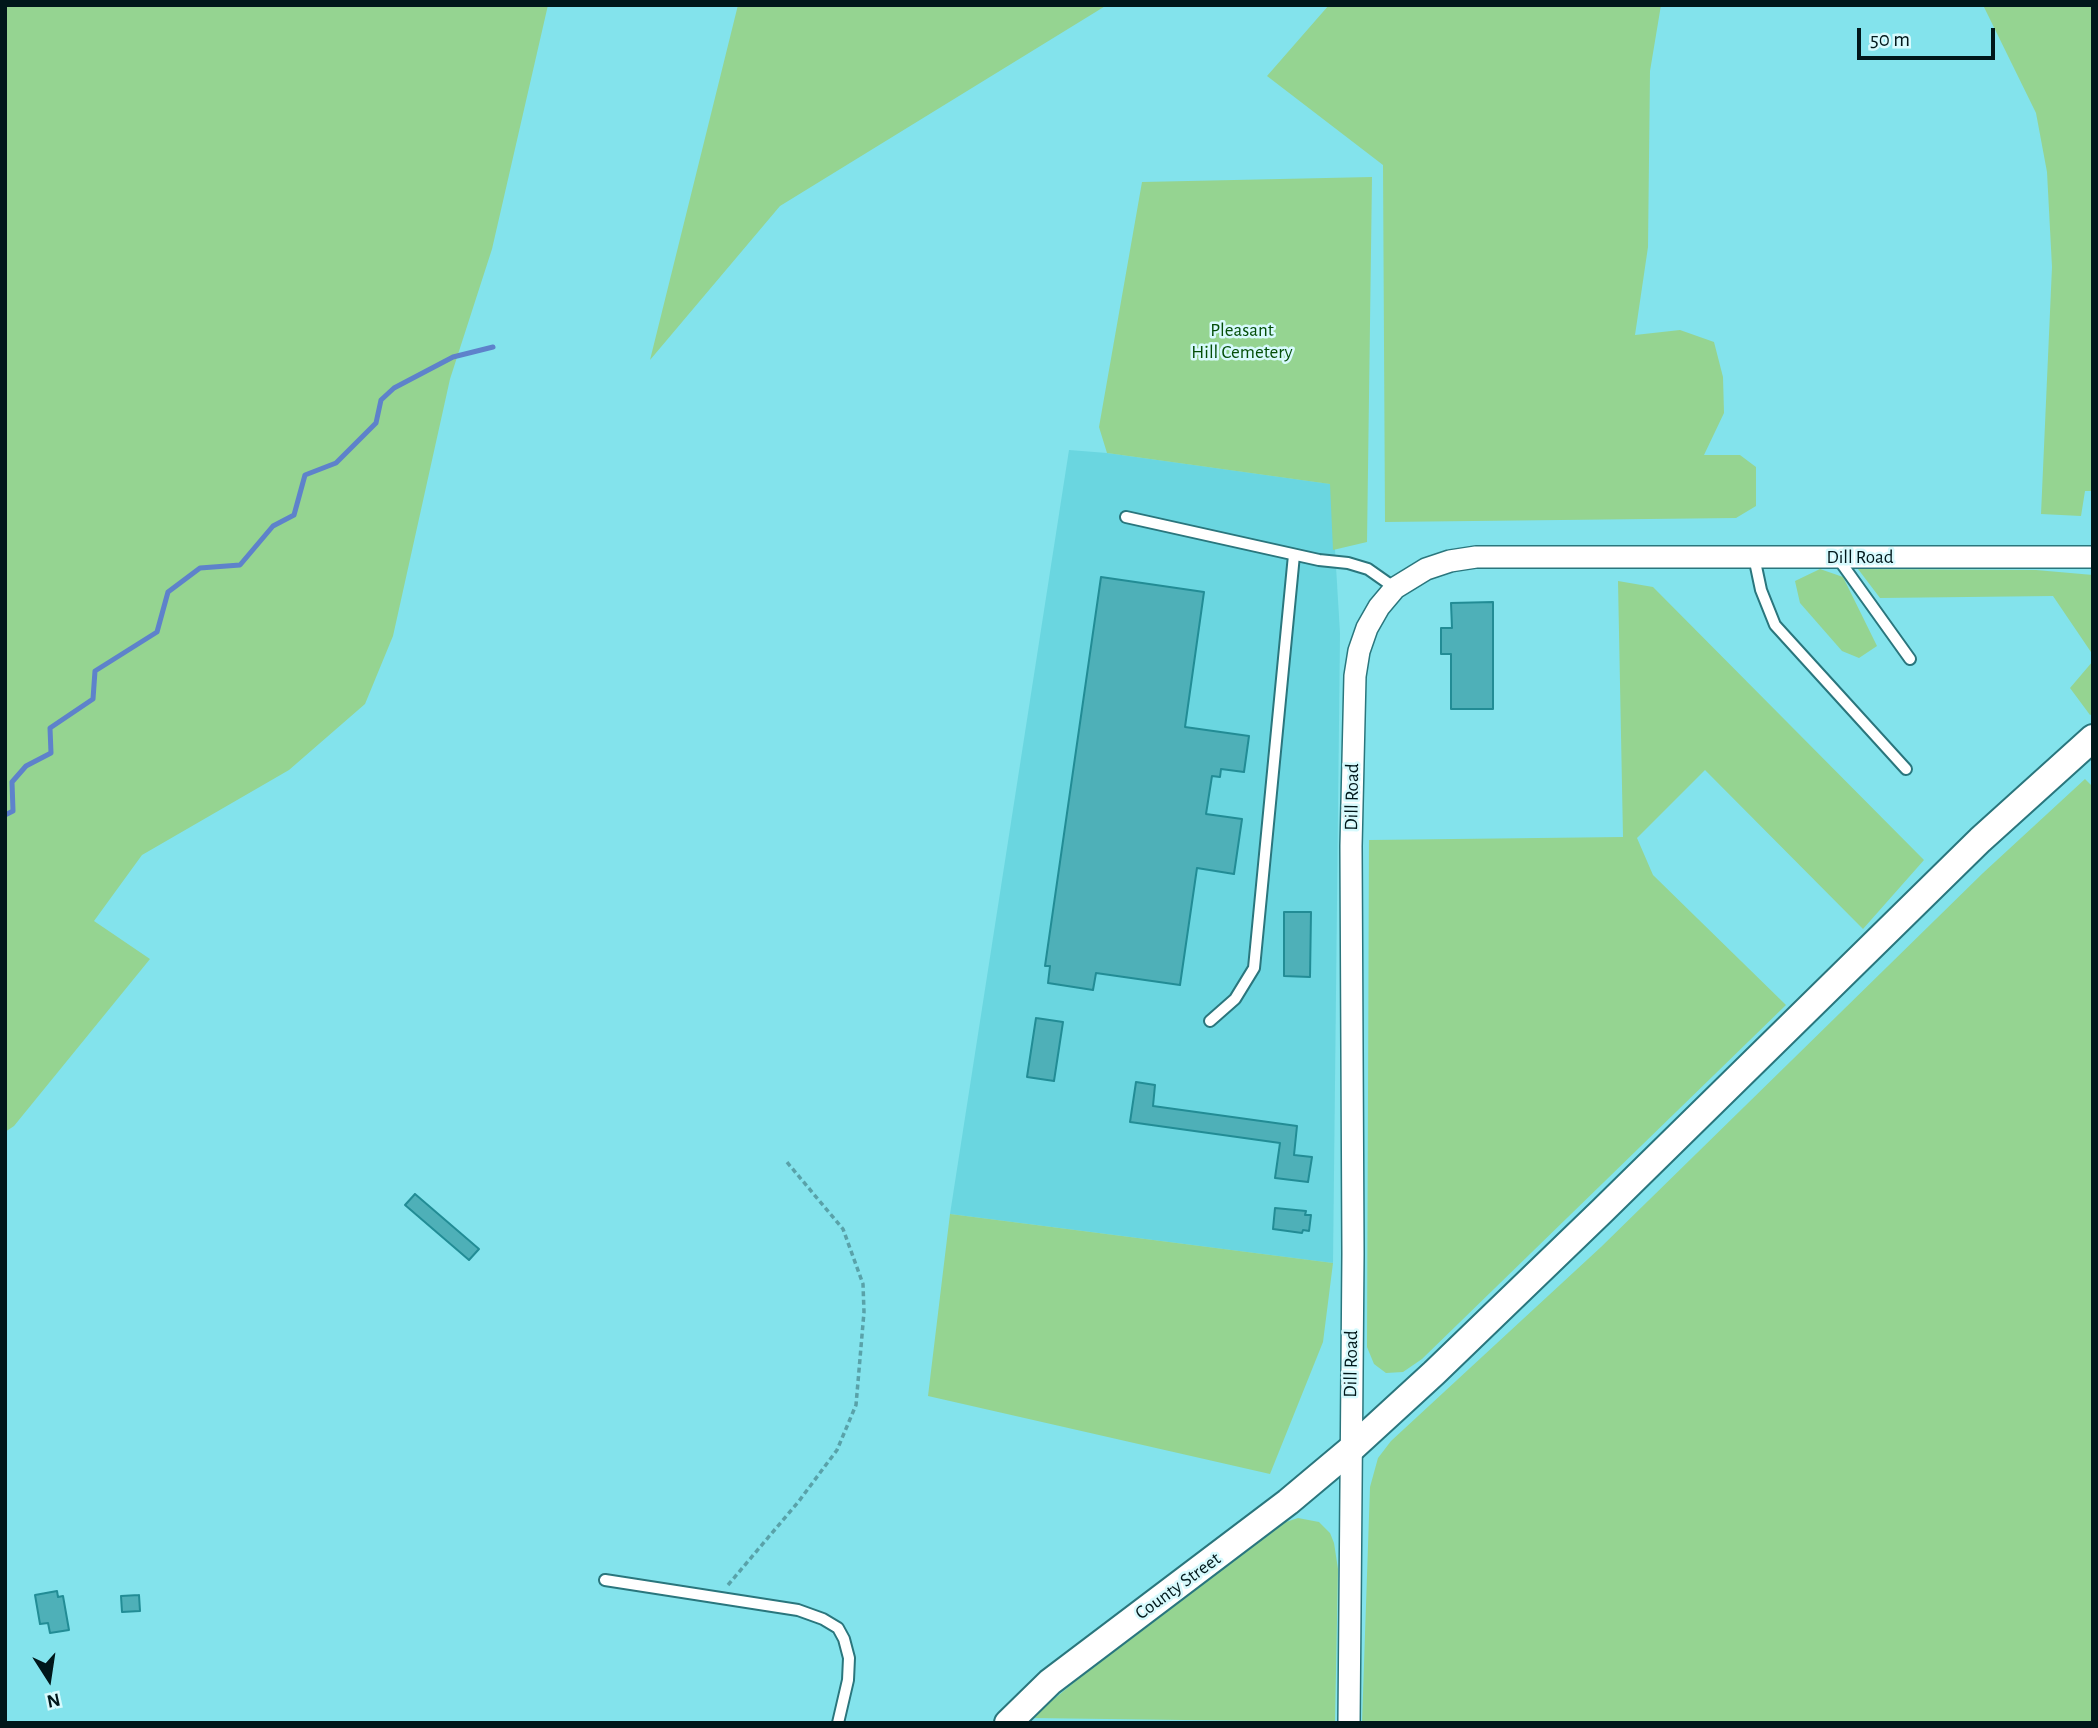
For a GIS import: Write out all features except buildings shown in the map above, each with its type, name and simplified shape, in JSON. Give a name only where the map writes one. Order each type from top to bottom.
[{"type":"street","name":"Dill Road","points":[[1349,1723],[1353,1254],[1351,846],[1354,676],[1367,628],[1379,607],[1395,588],[1426,569],[1450,561],[1476,557],[2093,557]]},
{"type":"street","name":"County Street","points":[[1008,1723],[1050,1682],[1288,1503],[1350,1450],[1592,1221],[1980,840],[2093,738]]},
{"type":"lane","points":[[1126,517],[1368,569],[1395,588]]},
{"type":"lane","points":[[1210,1021],[1235,999],[1254,968],[1294,555]]},
{"type":"lane","points":[[1754,557],[1761,590],[1775,625],[1906,769]]},
{"type":"lane","points":[[1838,557],[1910,659]]},
{"type":"lane","points":[[605,1580],[798,1610],[838,1628],[849,1658],[848,1679],[838,1723]]},
{"type":"path","points":[[717,1598],[799,1501],[836,1450],[856,1405],[864,1312],[863,1284],[843,1229],[786,1161]]},
{"type":"shaded area","points":[[1069,450],[1331,484],[1340,633],[1333,1263],[950,1214]]},
{"type":"green space","points":[[5,5],[548,5],[492,249],[450,379],[393,636],[365,704],[289,770],[142,855],[94,921],[150,959],[14,1126],[5,1132]]},
{"type":"green space","points":[[738,5],[1107,5],[780,206],[650,360]]},
{"type":"green space","points":[[1329,5],[1661,5],[1650,71],[1648,247],[1635,335],[1680,330],[1714,342],[1723,377],[1724,413],[1704,455],[1740,455],[1756,467],[1756,506],[1736,518],[1385,522],[1383,165],[1267,76]]},
{"type":"green space","points":[[1983,5],[2093,5],[2093,491],[2085,491],[2081,516],[2041,514],[2052,267],[2047,172],[2036,113]]},
{"type":"green space","name":"Pleasant Hill Cemetery","points":[[1372,177],[1367,542],[1333,550],[1330,484],[1107,453],[1099,427],[1142,182]]},
{"type":"green space","points":[[1820,569],[1843,577],[1877,646],[1859,658],[1842,651],[1800,603],[1795,581]]},
{"type":"green space","points":[[1858,569],[2036,570],[2093,575],[2093,655],[2053,596],[1880,598]]},
{"type":"green space","points":[[1618,581],[1653,587],[1924,860],[1863,929],[1705,770],[1637,838],[1653,875],[1786,1005],[1422,1359],[1403,1372],[1386,1373],[1374,1364],[1367,1347],[1369,840],[1623,837]]},
{"type":"green space","points":[[2093,661],[2093,714],[2090,715],[2070,688]]},
{"type":"green space","points":[[2085,779],[2093,787],[2093,1723],[1362,1723],[1370,1487],[1378,1458],[1391,1441],[1601,1247],[1983,873]]},
{"type":"green space","points":[[950,1214],[1333,1263],[1323,1342],[1270,1474],[928,1396]]},
{"type":"green space","points":[[1298,1518],[1319,1522],[1330,1533],[1334,1543],[1338,1569],[1335,1722],[1031,1718],[1286,1522]]},
{"type":"waterway","points":[[5,815],[13,811],[12,782],[26,766],[51,753],[50,728],[93,699],[95,671],[157,632],[168,592],[200,568],[240,565],[273,526],[294,515],[305,475],[336,463],[376,423],[381,400],[394,388],[453,357],[493,347]]}]
